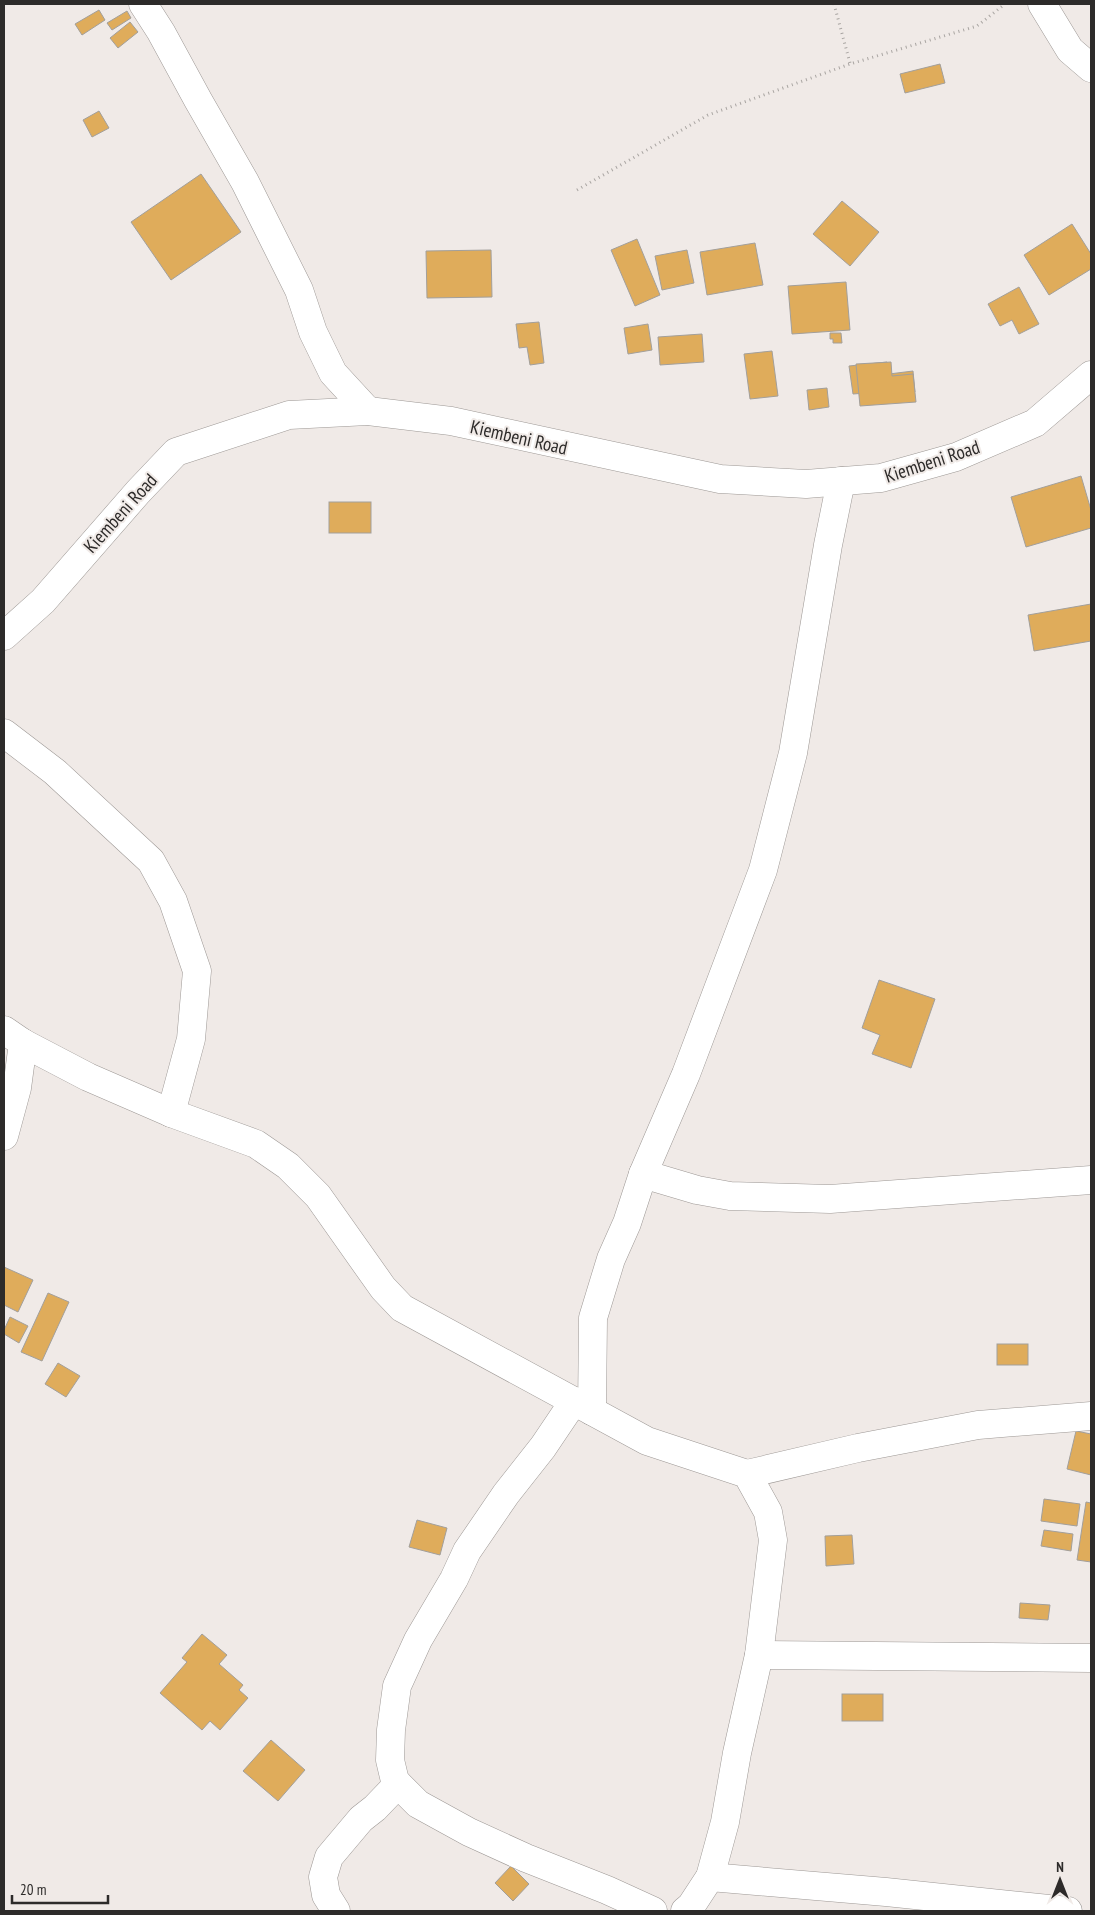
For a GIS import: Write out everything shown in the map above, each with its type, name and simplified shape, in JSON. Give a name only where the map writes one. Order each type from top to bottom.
[{"type":"street","points":[[143,4],[161,32],[245,182],[299,290],[313,332],[333,373],[368,411]]},
{"type":"street","points":[[1042,4],[1070,50],[1091,68]]},
{"type":"street","name":"Kiembeni Road","points":[[4,636],[44,600],[138,492],[176,452],[289,415],[368,411],[451,421],[720,479],[806,484],[881,478],[956,457],[1035,423],[1091,375]]},
{"type":"street","points":[[653,1911],[469,1832],[418,1804],[395,1781],[390,1760],[391,1730],[397,1686],[418,1640],[454,1579],[467,1551],[506,1494],[543,1447],[583,1406],[593,1318],[611,1259],[627,1223],[643,1174],[686,1074],[763,870],[793,753],[841,481]]},
{"type":"street","points":[[4,733],[55,772],[151,861],[173,901],[197,971],[191,1039],[171,1112]]},
{"type":"street","points":[[13,1037],[88,1077],[171,1112],[256,1144],[288,1166],[318,1196],[383,1288],[402,1308],[647,1441],[747,1474],[858,1448],[978,1425],[1091,1416]]},
{"type":"street","points":[[4,1136],[17,1088],[13,1037]]},
{"type":"street","points":[[643,1174],[697,1190],[730,1196],[830,1199],[1091,1180]]},
{"type":"street","points":[[690,1910],[710,1877],[725,1822],[737,1753],[759,1655],[773,1540],[768,1512],[747,1474]]},
{"type":"street","points":[[759,1655],[1091,1658]]},
{"type":"street","points":[[336,1911],[326,1895],[323,1877],[329,1857],[361,1819],[375,1808],[398,1784]]},
{"type":"street","points":[[710,1877],[886,1892],[1068,1911]]},
{"type":"path","points":[[834,4],[850,64]]},
{"type":"path","points":[[577,190],[708,115],[850,64],[977,26],[1005,4]]},
{"type":"building","points":[[99,10],[105,20],[82,35],[75,24]]},
{"type":"building","points":[[127,11],[131,18],[112,30],[107,23]]},
{"type":"building","points":[[130,22],[138,32],[118,48],[110,38]]},
{"type":"building","points":[[940,64],[945,83],[905,93],[900,74]]},
{"type":"building","points":[[99,111],[109,128],[92,137],[83,120]]},
{"type":"building","points":[[201,174],[241,232],[171,280],[131,222]]},
{"type":"building","points":[[842,201],[879,232],[850,266],[813,234]]},
{"type":"building","points":[[1072,224],[1091,254],[1091,269],[1049,295],[1024,255]]},
{"type":"building","points":[[637,239],[660,295],[635,306],[611,250]]},
{"type":"building","points":[[755,243],[763,285],[707,295],[700,252]]},
{"type":"building","points":[[491,250],[492,297],[427,298],[426,251]]},
{"type":"building","points":[[687,250],[694,283],[662,290],[655,256]]},
{"type":"building","points":[[846,282],[850,330],[792,334],[788,286]]},
{"type":"building","points":[[1019,287],[1039,324],[1019,334],[1012,320],[1000,326],[988,304]]},
{"type":"building","points":[[539,322],[544,363],[530,365],[527,347],[519,348],[516,324]]},
{"type":"building","points":[[648,324],[652,350],[628,354],[624,328]]},
{"type":"building","points":[[830,333],[841,333],[842,343],[833,343],[833,339],[830,339]]},
{"type":"building","points":[[702,334],[704,362],[660,365],[658,337]]},
{"type":"building","points":[[772,351],[778,396],[750,399],[744,354]]},
{"type":"building","points":[[887,362],[889,374],[913,371],[915,392],[881,396],[882,401],[868,403],[866,393],[853,394],[849,366]]},
{"type":"building","points":[[891,362],[892,376],[913,374],[916,402],[860,406],[856,364]]},
{"type":"building","points":[[827,388],[829,407],[809,410],[807,390]]},
{"type":"building","points":[[1081,476],[1091,510],[1091,528],[1026,547],[1011,497]]},
{"type":"building","points":[[329,502],[371,502],[371,533],[329,533]]},
{"type":"building","points":[[1091,604],[1091,641],[1034,651],[1028,615]]},
{"type":"building","points":[[879,980],[935,999],[911,1068],[872,1054],[880,1035],[862,1028]]},
{"type":"building","points":[[4,1267],[33,1280],[18,1312],[4,1305]]},
{"type":"building","points":[[48,1293],[69,1302],[42,1361],[21,1352]]},
{"type":"building","points":[[10,1317],[28,1326],[19,1343],[4,1334]]},
{"type":"building","points":[[997,1344],[1028,1344],[1028,1365],[997,1365]]},
{"type":"building","points":[[58,1363],[80,1376],[66,1397],[45,1384]]},
{"type":"building","points":[[1076,1431],[1091,1434],[1091,1475],[1067,1469]]},
{"type":"building","points":[[1044,1499],[1080,1504],[1077,1526],[1041,1521]]},
{"type":"building","points":[[1086,1502],[1091,1503],[1091,1562],[1077,1560]]},
{"type":"building","points":[[417,1520],[447,1528],[440,1555],[409,1547]]},
{"type":"building","points":[[1044,1530],[1073,1534],[1071,1551],[1041,1546]]},
{"type":"building","points":[[852,1535],[854,1564],[826,1566],[825,1536]]},
{"type":"building","points":[[1020,1603],[1050,1605],[1048,1620],[1019,1618]]},
{"type":"building","points":[[202,1634],[227,1655],[219,1664],[243,1685],[239,1690],[248,1698],[220,1730],[210,1721],[202,1730],[160,1693],[187,1662],[182,1658]]},
{"type":"building","points":[[842,1694],[883,1694],[883,1721],[842,1721]]},
{"type":"building","points":[[271,1740],[305,1770],[278,1801],[243,1771]]},
{"type":"building","points":[[511,1866],[529,1884],[513,1901],[495,1883]]}]
